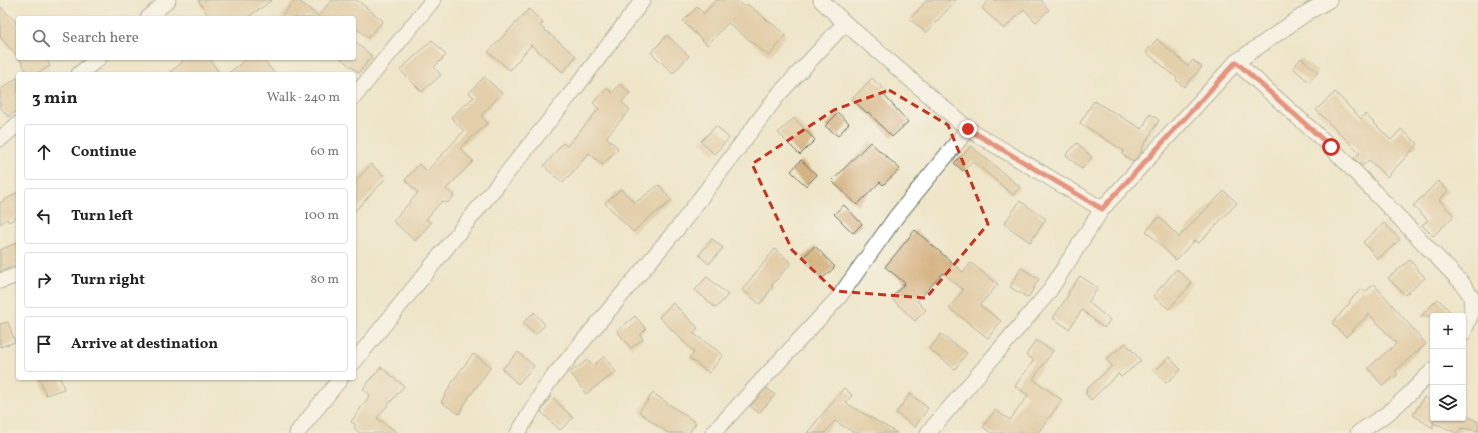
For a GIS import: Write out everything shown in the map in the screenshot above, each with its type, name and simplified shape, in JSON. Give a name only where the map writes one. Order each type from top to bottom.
[{"type":"street","points":[[150,16],[168,0]]},
{"type":"street","points":[[356,95],[433,0]]},
{"type":"street","points":[[356,360],[574,90],[643,0]]},
{"type":"street","points":[[821,0],[844,23],[968,129],[1102,209]]},
{"type":"street","points":[[928,433],[1048,293],[1102,209],[1236,62],[1308,12],[1329,0]]},
{"type":"street","points":[[518,433],[548,383],[681,224],[778,95],[844,23]]},
{"type":"street","points":[[82,72],[97,60]]},
{"type":"street","points":[[1236,62],[1331,147],[1462,283],[1472,296],[1472,311],[1466,326]]},
{"type":"street","points":[[0,138],[16,126]]},
{"type":"street","points":[[713,433],[839,297],[896,217],[968,129]]},
{"type":"street","points":[[0,281],[16,276]]},
{"type":"street","points":[[1358,433],[1388,413],[1430,373]]},
{"type":"street","points":[[297,433],[339,380]]},
{"type":"highlighted area","points":[[889,90],[948,125],[988,224],[926,298],[835,291],[792,250],[752,164],[834,110]]},
{"type":"building","points":[[198,0],[272,0],[250,16],[209,16]]},
{"type":"building","points":[[295,0],[298,0],[318,16],[282,16]]},
{"type":"building","points":[[332,0],[357,0],[383,21],[368,38],[356,28],[356,16],[318,16]]},
{"type":"building","points":[[716,0],[735,0],[744,7],[747,4],[786,35],[769,56],[728,23],[707,45],[683,21],[697,7],[704,14]]},
{"type":"building","points":[[927,0],[956,0],[926,33],[910,19]]},
{"type":"building","points":[[989,0],[1041,0],[1049,10],[1036,22],[1024,9],[1004,29],[982,8]]},
{"type":"building","points":[[0,6],[16,23],[16,55],[0,37]]},
{"type":"building","points":[[529,9],[543,23],[540,26],[576,56],[563,72],[531,45],[510,70],[488,52]]},
{"type":"building","points":[[667,35],[689,56],[673,73],[651,53]]},
{"type":"building","points":[[1157,39],[1188,66],[1193,60],[1202,67],[1184,87],[1176,80],[1177,78],[1146,52]]},
{"type":"building","points":[[432,40],[446,55],[434,67],[441,75],[422,92],[400,70]]},
{"type":"building","points":[[356,43],[372,56],[359,73],[343,60],[356,60]]},
{"type":"building","points":[[1301,58],[1318,72],[1309,82],[1293,68]]},
{"type":"building","points":[[20,60],[47,60],[50,66],[40,72],[27,72]]},
{"type":"building","points":[[182,60],[210,60],[219,72],[170,72],[183,62]]},
{"type":"building","points":[[245,60],[264,60],[273,72],[230,72]]},
{"type":"building","points":[[484,77],[502,93],[481,116],[488,123],[460,148],[473,161],[446,189],[454,196],[448,203],[442,201],[426,219],[431,223],[415,241],[393,221],[418,193],[405,180],[419,164],[427,171],[464,131],[451,117],[474,97],[469,93]]},
{"type":"building","points":[[16,78],[16,111],[8,117],[0,107],[0,90]]},
{"type":"building","points":[[872,78],[887,92],[884,95],[908,122],[892,137],[868,112],[867,113],[852,99]]},
{"type":"building","points":[[620,84],[630,93],[622,102],[630,110],[606,137],[618,148],[603,165],[589,153],[563,183],[544,166],[563,143],[567,146],[599,109],[593,103],[607,88],[612,93]]},
{"type":"building","points":[[1335,92],[1361,119],[1365,114],[1391,140],[1401,129],[1418,144],[1387,177],[1369,160],[1362,166],[1354,158],[1360,153],[1316,110]]},
{"type":"building","points":[[1094,101],[1142,129],[1150,114],[1159,120],[1141,150],[1143,151],[1133,162],[1122,154],[1124,151],[1080,123]]},
{"type":"building","points":[[838,113],[849,123],[838,136],[825,126]]},
{"type":"building","points":[[794,118],[815,140],[800,155],[778,133]]},
{"type":"building","points":[[716,126],[729,138],[714,154],[701,141]]},
{"type":"building","points":[[870,142],[900,169],[883,185],[880,182],[857,205],[832,181]]},
{"type":"building","points":[[1077,143],[1092,157],[1082,169],[1066,155]]},
{"type":"building","points":[[971,146],[1020,187],[1013,195],[973,161],[963,171],[954,163]]},
{"type":"building","points":[[801,160],[817,175],[806,186],[791,171]]},
{"type":"building","points":[[371,164],[386,178],[356,210],[356,181]]},
{"type":"building","points":[[1438,181],[1448,191],[1439,200],[1454,216],[1433,236],[1422,225],[1428,220],[1413,206]]},
{"type":"building","points":[[659,185],[672,201],[646,220],[633,232],[605,203],[621,189],[635,203]]},
{"type":"building","points":[[1224,191],[1237,203],[1198,244],[1195,240],[1176,260],[1146,231],[1159,217],[1179,237]]},
{"type":"building","points":[[16,193],[16,217],[9,222],[7,219],[0,224],[0,203]]},
{"type":"building","points":[[1020,201],[1046,219],[1030,242],[1004,224]]},
{"type":"building","points":[[844,205],[862,224],[853,233],[834,214]]},
{"type":"building","points":[[1384,223],[1400,240],[1378,259],[1363,242]]},
{"type":"building","points":[[915,230],[963,272],[971,263],[998,284],[980,305],[1001,321],[988,338],[949,308],[963,290],[943,273],[917,301],[926,310],[915,321],[891,298],[905,283],[885,267]]},
{"type":"building","points":[[712,239],[723,248],[709,264],[699,255]]},
{"type":"building","points":[[16,243],[16,265],[0,272],[0,250]]},
{"type":"building","points":[[815,246],[835,267],[822,279],[802,258]]},
{"type":"building","points":[[775,249],[791,263],[771,286],[773,287],[760,304],[742,290]]},
{"type":"building","points":[[1410,260],[1425,278],[1405,295],[1388,278]]},
{"type":"building","points":[[1021,268],[1039,279],[1028,298],[1010,287]]},
{"type":"building","points":[[1177,269],[1192,283],[1169,309],[1153,296]]},
{"type":"building","points":[[1080,276],[1098,288],[1088,302],[1110,320],[1104,328],[1082,310],[1069,329],[1053,318]]},
{"type":"building","points":[[707,277],[728,295],[716,308],[695,290]]},
{"type":"building","points":[[1374,284],[1426,344],[1395,371],[1398,374],[1383,386],[1368,368],[1396,343],[1369,314],[1346,337],[1332,323],[1350,303],[1349,301],[1362,289],[1365,292]]},
{"type":"building","points":[[1438,299],[1452,313],[1430,313],[1430,316],[1421,316]]},
{"type":"building","points":[[673,303],[698,328],[693,333],[723,355],[709,373],[689,358],[694,352],[659,317]]},
{"type":"building","points":[[534,312],[545,325],[535,335],[523,323]]},
{"type":"building","points":[[635,316],[646,329],[640,335],[643,339],[631,348],[617,331]]},
{"type":"building","points":[[8,322],[15,342],[0,347],[0,324]]},
{"type":"building","points":[[941,334],[967,353],[955,369],[929,349]]},
{"type":"building","points":[[1036,340],[1053,351],[1033,379],[1062,400],[1038,433],[991,433],[983,427],[995,410],[1010,420],[1028,395],[1015,386],[1034,360],[1026,355]]},
{"type":"building","points":[[1126,343],[1141,361],[1121,377],[1118,374],[1091,400],[1086,394],[1086,390],[1112,366],[1106,359]]},
{"type":"building","points":[[518,352],[534,366],[518,384],[502,369]]},
{"type":"building","points":[[473,354],[491,367],[469,397],[459,414],[441,402],[455,378]]},
{"type":"building","points":[[604,357],[616,372],[586,394],[570,372],[588,360],[592,366]]},
{"type":"building","points":[[1169,357],[1181,370],[1166,383],[1155,371]]},
{"type":"building","points":[[381,367],[404,386],[377,418],[398,433],[360,433],[354,428],[356,425],[351,422],[370,395],[363,389]]},
{"type":"building","points":[[40,380],[61,380],[64,389],[46,395]]},
{"type":"building","points":[[767,388],[775,395],[759,413],[750,406]]},
{"type":"building","points":[[844,388],[852,395],[846,403],[897,433],[855,433],[835,421],[825,433],[807,433]]},
{"type":"building","points":[[653,393],[696,423],[689,433],[668,433],[639,412]]},
{"type":"building","points":[[910,394],[928,408],[915,427],[896,413]]},
{"type":"building","points":[[551,396],[573,418],[560,430],[541,412]]},
{"type":"building","points":[[1424,397],[1430,401],[1430,421],[1433,421],[1433,428],[1413,415]]},
{"type":"building","points":[[1466,416],[1478,422],[1478,431],[1461,428],[1458,433],[1456,433],[1440,425],[1434,424],[1433,421],[1466,421]]},
{"type":"route","points":[[968,129],[1102,209],[1236,62],[1331,147]]}]
